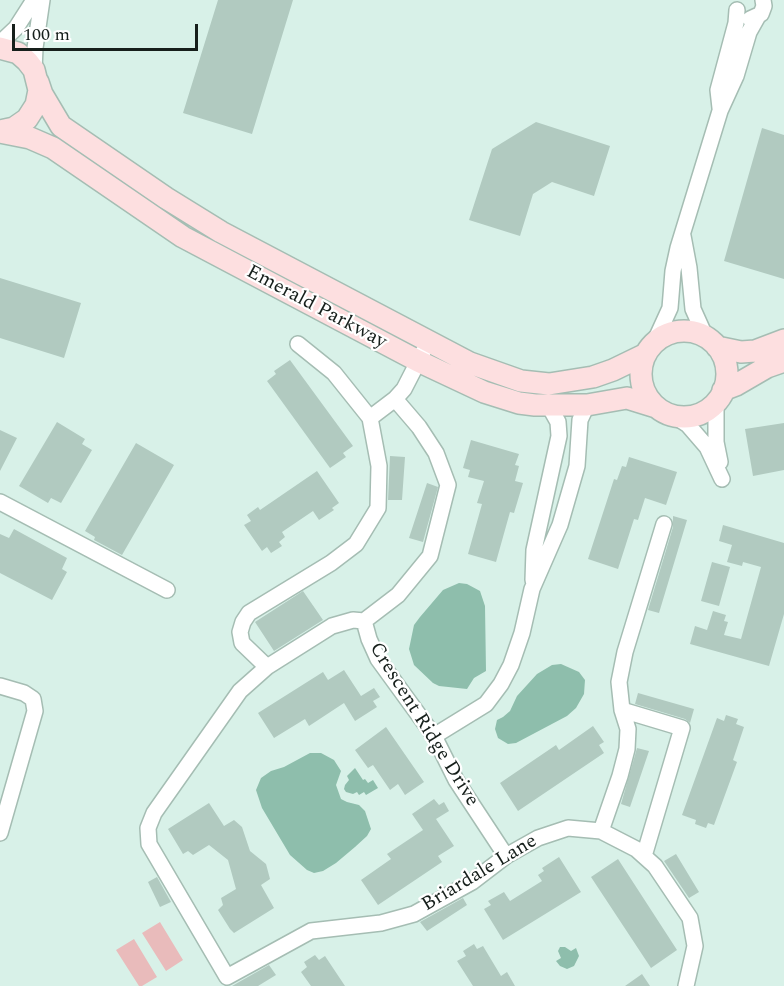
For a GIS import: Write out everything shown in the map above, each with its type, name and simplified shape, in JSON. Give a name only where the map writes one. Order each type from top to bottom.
[{"type":"main road","points":[[0,48],[18,53],[27,61],[36,76],[38,98],[32,112],[21,124],[0,132]]},
{"type":"main road","name":"Emerald Parkway","points":[[36,76],[42,94],[61,126],[166,198],[221,232],[470,363],[521,381],[549,384],[593,377],[613,370],[650,349]]},
{"type":"main road","name":"Emerald Parkway","points":[[0,132],[30,138],[53,148],[183,237],[418,361],[484,392],[519,403],[549,406],[587,405],[627,398],[665,411]]},
{"type":"main road","points":[[784,340],[755,351],[741,352],[712,342],[693,332],[679,331],[666,335],[650,349],[641,368],[642,382],[647,396],[665,411],[685,417],[707,410],[719,396],[736,385],[767,367],[784,361]]},
{"type":"main road","points":[[712,342],[723,357],[726,368],[726,379],[719,396]]},
{"type":"street","points":[[0,43],[16,28],[33,0]]},
{"type":"street","points":[[36,76],[34,48],[42,0]]},
{"type":"street","points":[[650,349],[670,308],[673,272],[682,235],[720,111],[736,76],[749,32],[763,10],[763,0]]},
{"type":"street","points":[[737,5],[746,18],[758,16]]},
{"type":"street","points":[[720,111],[718,90],[736,23],[737,5]]},
{"type":"street","points":[[682,235],[689,268],[693,309],[712,342]]},
{"type":"street","points":[[370,418],[404,389],[427,342]]},
{"type":"street","points":[[298,344],[334,373],[370,418],[379,466],[378,508],[356,544],[348,551],[249,613],[240,632],[242,643],[267,667],[332,626],[353,620],[363,621],[398,595],[430,556],[448,485],[436,453],[419,427],[395,399]]},
{"type":"street","points":[[665,411],[688,425],[707,447],[722,480],[716,442],[719,396]]},
{"type":"street","points":[[532,589],[560,525],[577,466],[580,420],[587,405]]},
{"type":"street","points":[[434,736],[486,704],[501,684],[511,665],[522,633],[532,589],[534,550],[559,436],[558,422],[549,406]]},
{"type":"street","points":[[0,502],[167,590]]},
{"type":"street","points":[[602,831],[627,749],[628,729],[622,710],[619,682],[625,652],[664,524]]},
{"type":"street","name":"Crescent Ridge Drive","points":[[363,621],[378,659],[434,736],[456,780],[506,856]]},
{"type":"street","name":"Briardale Lane","points":[[267,667],[240,691],[226,708],[197,752],[171,785],[148,828],[149,844],[227,977],[311,931],[381,923],[414,914],[472,882],[506,856],[538,838],[568,828],[602,831],[625,843],[655,866],[690,918],[695,946],[686,986]]},
{"type":"street","points":[[0,686],[24,693],[33,699],[35,711],[0,833]]},
{"type":"street","points":[[622,710],[682,728],[644,856]]},
{"type":"shaded area","points":[[459,583],[467,584],[480,591],[485,606],[486,671],[474,678],[467,689],[439,686],[433,683],[414,665],[409,649],[414,625],[420,617],[443,590]]},
{"type":"shaded area","points":[[561,664],[579,672],[585,680],[584,694],[576,708],[567,716],[516,743],[508,744],[498,738],[495,729],[497,720],[510,711],[517,696],[537,674],[552,665]]},
{"type":"shaded area","points":[[310,753],[321,753],[334,760],[341,771],[336,785],[341,799],[359,805],[365,811],[371,829],[367,836],[336,863],[323,871],[314,873],[290,855],[262,808],[256,790],[261,778],[271,771],[284,767]]},
{"type":"shaded area","points":[[355,768],[363,780],[365,779],[368,783],[373,780],[378,788],[366,795],[364,792],[359,795],[357,792],[353,794],[346,792],[345,785],[349,780],[347,776]]},
{"type":"shaded area","points":[[160,922],[183,960],[166,971],[142,933]]},
{"type":"shaded area","points":[[134,939],[157,977],[142,986],[139,986],[116,950]]},
{"type":"shaded area","points":[[560,947],[571,951],[576,948],[579,956],[574,966],[567,969],[556,961],[561,958],[558,951]]},
{"type":"building","points":[[218,0],[293,0],[252,134],[183,113]]},
{"type":"building","points":[[536,122],[610,146],[594,196],[552,182],[533,194],[520,236],[469,220],[492,149]]},
{"type":"building","points":[[762,128],[784,135],[784,279],[724,261]]},
{"type":"building","points":[[0,278],[81,303],[64,358],[0,338]]},
{"type":"building","points":[[290,360],[353,446],[343,453],[346,457],[330,468],[267,381],[276,374],[274,371]]},
{"type":"building","points":[[57,422],[85,439],[82,444],[92,450],[61,503],[51,498],[48,503],[19,486]]},
{"type":"building","points":[[784,423],[784,470],[753,476],[745,429]]},
{"type":"building","points":[[0,430],[17,438],[0,471]]},
{"type":"building","points":[[471,440],[519,454],[515,465],[519,466],[515,481],[523,483],[514,513],[510,512],[496,562],[468,554],[482,504],[477,503],[484,481],[468,477],[470,470],[463,468]]},
{"type":"building","points":[[136,443],[174,465],[122,555],[94,540],[95,537],[85,531]]},
{"type":"building","points":[[390,456],[405,457],[402,500],[388,500]]},
{"type":"building","points":[[629,457],[677,472],[666,505],[645,498],[638,520],[634,519],[618,569],[588,559],[614,479],[617,480],[622,466],[626,467]]},
{"type":"building","points":[[317,471],[339,503],[332,508],[334,510],[319,520],[313,511],[282,532],[285,537],[279,542],[282,546],[271,553],[267,547],[262,551],[244,525],[251,521],[247,515],[258,507],[260,510]]},
{"type":"building","points":[[427,483],[438,487],[423,542],[409,538]]},
{"type":"building","points":[[673,516],[687,520],[659,613],[648,610],[673,527]]},
{"type":"building","points":[[723,525],[784,543],[784,614],[769,666],[690,644],[695,626],[707,630],[713,611],[726,615],[724,621],[728,622],[724,635],[741,639],[761,567],[743,562],[742,566],[727,562],[732,545],[719,541]]},
{"type":"building","points":[[14,529],[67,558],[62,569],[67,572],[52,600],[0,573],[0,534],[9,538]]},
{"type":"building","points":[[712,562],[730,567],[719,606],[701,601]]},
{"type":"building","points":[[303,591],[323,620],[274,651],[255,622]]},
{"type":"building","points":[[344,670],[361,696],[374,688],[380,697],[373,701],[377,707],[355,721],[344,703],[309,726],[305,719],[274,738],[258,713],[323,672],[328,680]]},
{"type":"building","points":[[638,693],[694,709],[690,723],[685,719],[635,704]]},
{"type":"building","points":[[726,715],[738,719],[736,724],[744,727],[733,760],[737,762],[714,825],[708,823],[706,828],[695,824],[696,820],[682,815],[717,718],[724,721]]},
{"type":"building","points":[[593,726],[604,742],[599,745],[604,753],[518,811],[500,783],[556,745],[559,750]]},
{"type":"building","points":[[386,727],[424,782],[405,795],[398,784],[390,790],[373,765],[368,768],[355,750]]},
{"type":"building","points":[[637,748],[649,751],[630,807],[621,804]]},
{"type":"building","points":[[434,799],[439,805],[444,802],[449,811],[436,819],[454,846],[438,856],[442,862],[378,905],[361,880],[391,859],[387,854],[423,830],[412,814]]},
{"type":"building","points":[[209,803],[224,826],[234,820],[242,827],[250,851],[266,864],[270,879],[261,885],[274,908],[234,933],[218,910],[223,905],[221,898],[236,889],[228,860],[209,845],[193,855],[188,851],[183,854],[168,829]]},
{"type":"building","points":[[676,854],[699,892],[689,898],[664,861]]},
{"type":"building","points":[[559,857],[581,892],[503,940],[484,909],[491,905],[488,901],[504,892],[510,901],[542,881],[538,875],[544,871],[542,868]]},
{"type":"building","points":[[618,859],[677,950],[651,968],[591,877]]},
{"type":"building","points":[[157,877],[171,902],[160,907],[148,882]]},
{"type":"building","points":[[463,898],[467,905],[427,931],[420,922]]},
{"type":"building","points":[[474,944],[477,949],[483,946],[501,976],[507,972],[515,986],[473,986],[457,961],[466,956],[463,951]]},
{"type":"building","points":[[315,955],[319,960],[325,956],[345,986],[311,986],[301,972],[307,967],[304,962]]},
{"type":"building","points":[[269,965],[276,975],[258,986],[232,986]]},
{"type":"building","points":[[642,974],[650,986],[625,986]]}]
